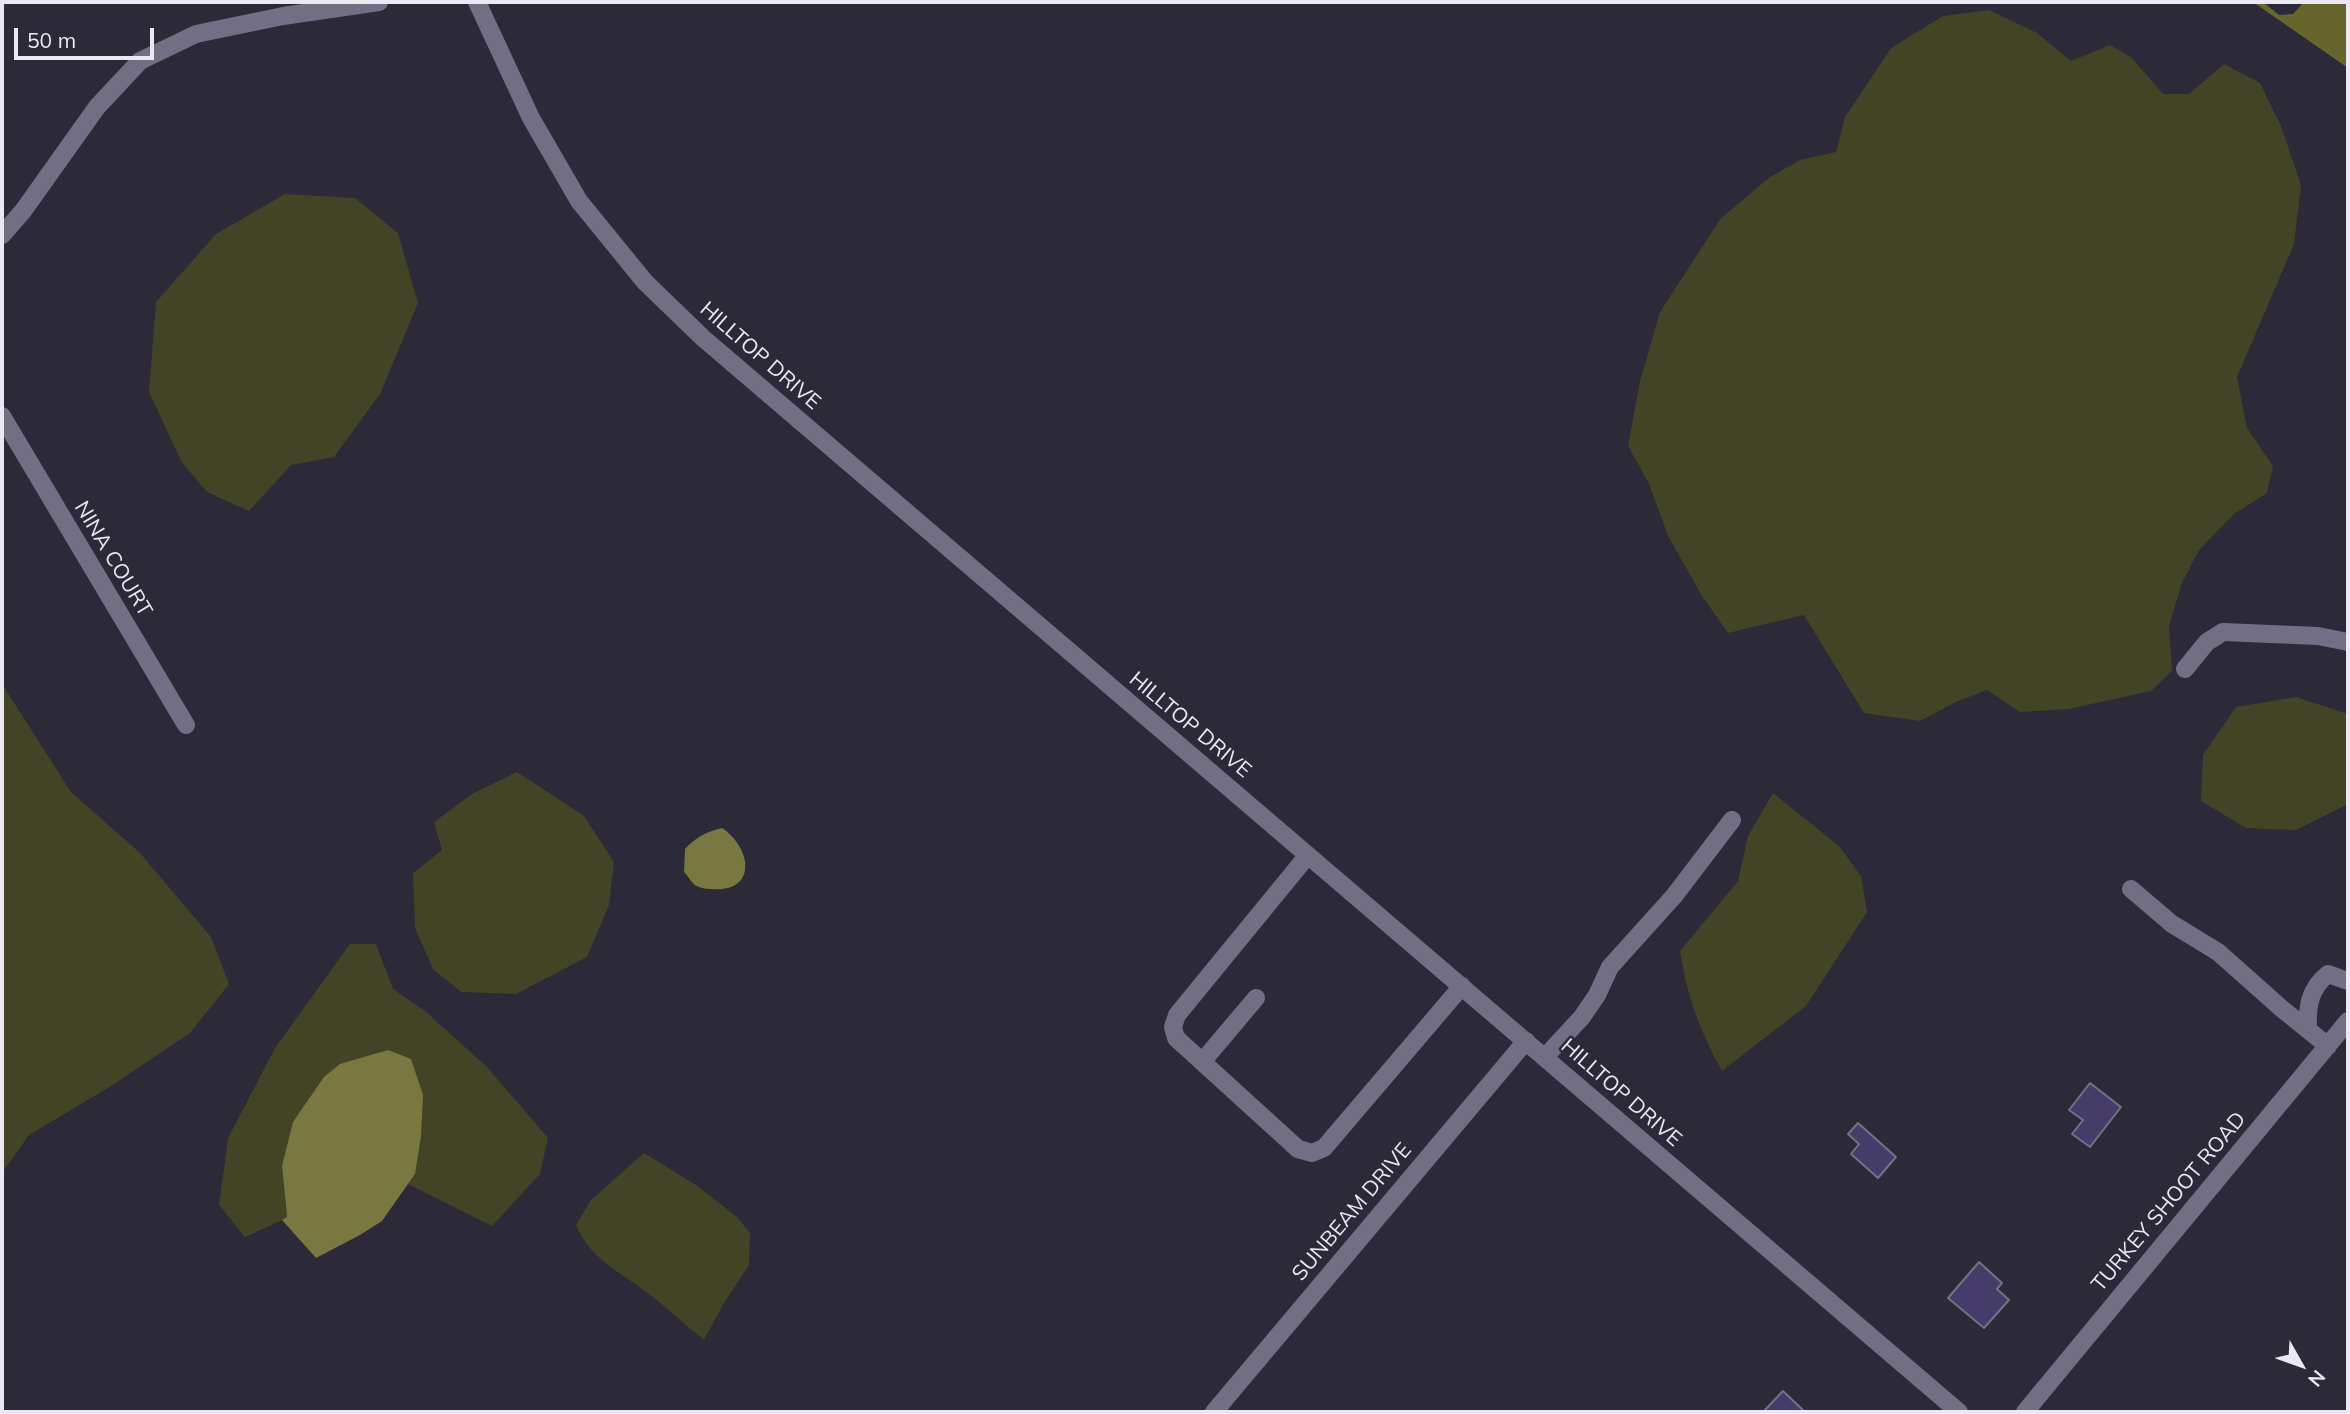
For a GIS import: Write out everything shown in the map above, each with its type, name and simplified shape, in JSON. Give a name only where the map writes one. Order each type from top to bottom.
[{"type":"street","points":[[2,235],[23,211],[97,107],[140,61],[196,34],[283,16],[379,2]]},
{"type":"street","name":"HILLTOP DRIVE","points":[[477,2],[531,118],[579,201],[645,282],[703,338],[1959,1412]]},
{"type":"street","name":"NINA COURT","points":[[2,416],[186,725]]},
{"type":"street","points":[[2185,669],[2207,642],[2223,632],[2318,636],[2348,642]]},
{"type":"street","points":[[1545,1057],[1582,1017],[1597,995],[1610,967],[1674,896],[1732,820]]},
{"type":"street","points":[[1308,855],[1177,1015],[1173,1027],[1175,1038],[1298,1149],[1312,1153],[1324,1148],[1462,986]]},
{"type":"street","points":[[2131,889],[2172,924],[2218,952],[2328,1046]]},
{"type":"street","points":[[2308,1030],[2307,1011],[2317,983],[2328,974],[2348,981]]},
{"type":"street","points":[[1202,1062],[1256,998]]},
{"type":"street","name":"TURKEY SHOOT ROAD","points":[[2025,1412],[2348,1021]]},
{"type":"street","name":"SUNBEAM DRIVE","points":[[1214,1412],[1526,1041]]},
{"type":"shaded area","points":[[2253,2],[2263,2],[2279,15],[2293,14],[2304,2],[2348,2],[2348,68]]},
{"type":"shaded area","points":[[1989,10],[2037,33],[2071,61],[2110,45],[2131,57],[2163,94],[2189,94],[2224,64],[2260,83],[2281,126],[2301,185],[2294,244],[2237,377],[2247,428],[2273,466],[2267,493],[2234,514],[2199,550],[2182,583],[2169,625],[2172,671],[2151,691],[2069,709],[2020,712],[1987,690],[1956,702],[1920,721],[1864,713],[1804,615],[1728,633],[1702,596],[1668,536],[1649,484],[1628,446],[1640,381],[1660,312],[1721,218],[1770,177],[1800,160],[1836,152],[1845,117],[1891,48],[1943,16]]},
{"type":"shaded area","points":[[285,194],[355,198],[398,233],[418,303],[380,394],[334,457],[291,465],[249,511],[207,492],[181,461],[149,392],[156,302],[216,234]]},
{"type":"shaded area","points":[[2,684],[71,792],[140,853],[211,937],[229,984],[190,1033],[108,1088],[29,1135],[2,1173]]},
{"type":"shaded area","points":[[2296,697],[2348,714],[2348,804],[2296,830],[2246,828],[2201,801],[2203,755],[2236,707]]},
{"type":"shaded area","points":[[517,772],[584,816],[614,862],[609,905],[587,957],[516,994],[461,992],[433,969],[415,928],[413,873],[442,850],[434,822],[472,794]]},
{"type":"shaded area","points":[[1773,793],[1839,846],[1861,876],[1867,912],[1806,1006],[1722,1071],[1695,1013],[1680,951],[1738,881],[1748,836]]},
{"type":"shaded area","points":[[722,828],[740,847],[744,857],[743,877],[737,884],[726,888],[699,887],[684,872],[685,849],[693,841]]},
{"type":"shaded area","points":[[350,944],[376,944],[393,989],[425,1011],[487,1067],[548,1138],[540,1174],[492,1226],[408,1184],[415,1174],[282,1166],[287,1218],[245,1237],[219,1205],[228,1138],[275,1048]]},
{"type":"shaded area","points":[[388,1050],[411,1059],[423,1095],[421,1136],[415,1174],[382,1221],[316,1258],[282,1220],[287,1217],[282,1166],[293,1122],[324,1077],[340,1064]]},
{"type":"shaded area","points":[[644,1153],[696,1185],[737,1217],[750,1233],[749,1265],[704,1340],[595,1254],[576,1225],[591,1200]]},
{"type":"building","points":[[2090,1083],[2121,1107],[2090,1147],[2072,1134],[2083,1120],[2069,1110]]},
{"type":"building","points":[[1858,1123],[1896,1157],[1878,1178],[1851,1154],[1859,1144],[1848,1134]]},
{"type":"building","points":[[1979,1262],[2002,1283],[1997,1289],[2009,1300],[1984,1328],[1948,1298]]},
{"type":"building","points":[[1783,1391],[1805,1412],[1763,1412]]}]
